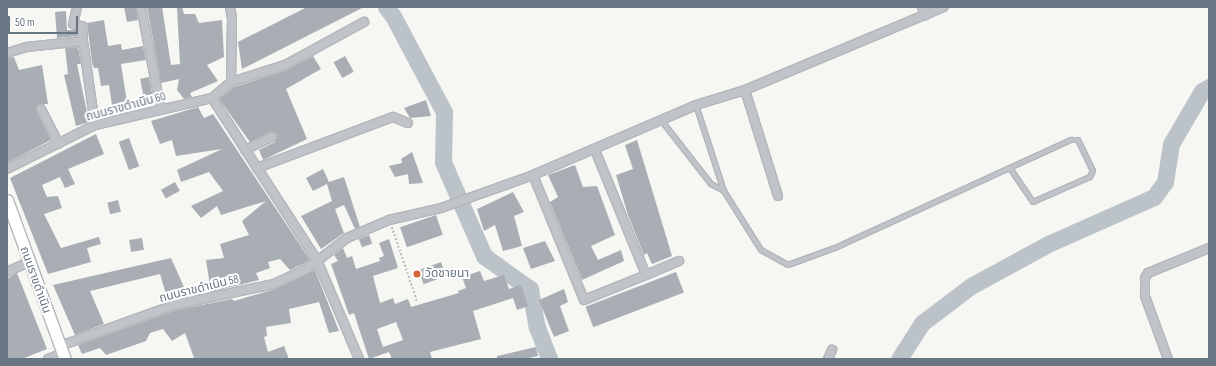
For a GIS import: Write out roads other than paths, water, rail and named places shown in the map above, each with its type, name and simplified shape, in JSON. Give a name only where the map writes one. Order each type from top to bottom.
[{"type":"main road","name":"ถนนราขดำเนิน","points":[[7,200],[28,262],[63,353]]},
{"type":"street","points":[[77,7],[73,24],[82,26],[95,125]]},
{"type":"street","points":[[140,7],[161,110]]},
{"type":"street","points":[[230,7],[232,18],[231,82]]},
{"type":"street","name":"ถนนราขดำเนิน 58","points":[[48,359],[174,305],[274,284],[308,268],[347,238],[389,220],[441,208],[533,175],[595,150],[696,105],[745,90],[924,11],[943,7]]},
{"type":"street","points":[[359,359],[318,260],[212,98],[231,82],[285,65],[364,22]]},
{"type":"street","points":[[7,53],[27,47],[83,41]]},
{"type":"street","points":[[745,90],[778,196]]},
{"type":"street","name":"ถนนราขดำเนิน 60","points":[[7,169],[95,125],[212,98]]},
{"type":"street","points":[[41,109],[59,144]]},
{"type":"street","points":[[257,168],[393,117],[408,123]]},
{"type":"street","points":[[245,150],[272,137]]},
{"type":"street","points":[[595,150],[646,274]]},
{"type":"street","points":[[533,175],[584,300],[679,261]]},
{"type":"street","points":[[1168,359],[1145,296],[1145,278],[1148,273],[1209,248]]},
{"type":"street","points":[[7,272],[28,262]]},
{"type":"street","points":[[828,359],[832,350]]},
{"type":"lane","points":[[696,105],[724,191],[761,250],[788,265],[835,248],[1010,168],[1075,139],[1078,140],[1093,171],[1090,177],[1033,202],[1010,168]]},
{"type":"lane","points":[[661,120],[711,184],[724,191]]},
{"type":"waterway","points":[[386,7],[393,16],[444,112],[443,162],[484,256],[530,289],[537,327],[549,359]]},
{"type":"waterway","points":[[899,359],[922,323],[971,286],[1048,244],[1154,197],[1165,182],[1171,144],[1202,91],[1209,87]]},
{"type":"place","name":"วัดชายนา","points":[[417,274]]}]
